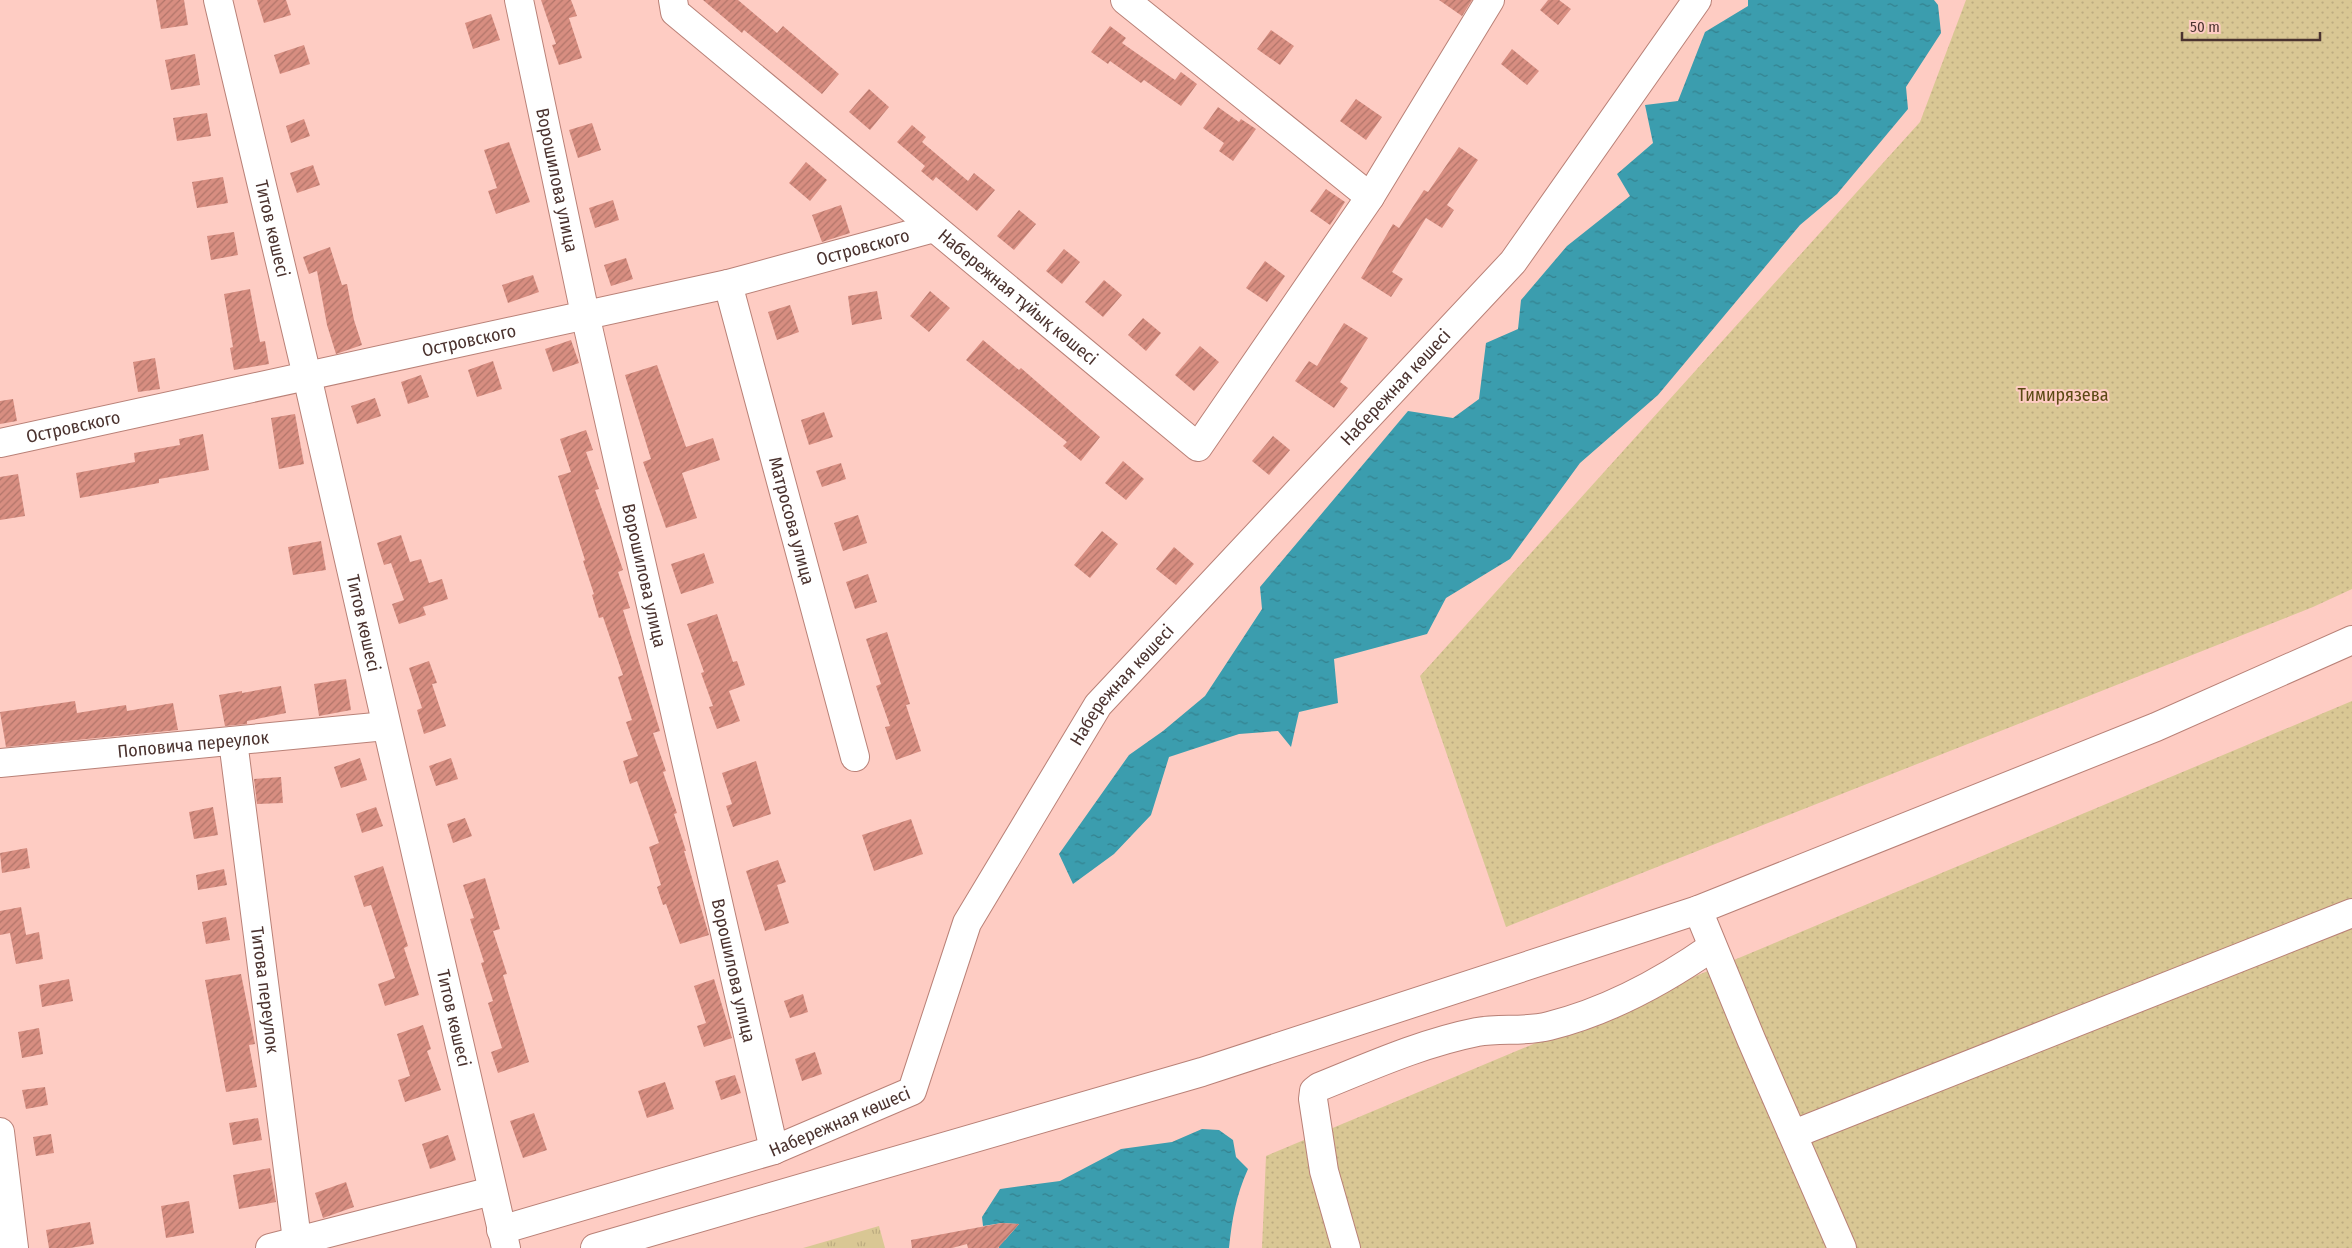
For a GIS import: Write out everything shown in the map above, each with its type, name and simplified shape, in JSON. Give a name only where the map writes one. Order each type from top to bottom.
[{"type":"main road","name":"Титов көшесі","points":[[218,0],[307,376],[503,1239]]},
{"type":"main road","name":"Ворошилова улица","points":[[519,0],[585,314],[774,1150]]},
{"type":"main road","points":[[1125,0],[1370,197],[1490,0]]},
{"type":"main road","name":"Набережная көшесі","points":[[503,1239],[774,1150],[912,1091],[967,923],[1098,705],[1513,262],[1697,0]]},
{"type":"main road","name":"Набережная тұйық көшесі","points":[[674,6],[934,228],[1198,447],[1370,197]]},
{"type":"main road","name":"Островского","points":[[0,443],[728,284],[934,228]]},
{"type":"main road","name":"Матросова улица","points":[[728,284],[855,757]]},
{"type":"main road","points":[[595,1248],[1202,1072],[1698,910],[2156,727],[2352,640]]},
{"type":"main road","name":"Поповича переулок","points":[[0,763],[386,726]]},
{"type":"main road","name":"Титова переулок","points":[[233,741],[297,1240]]},
{"type":"main road","points":[[1698,910],[1712,947],[1842,1248]]},
{"type":"main road","points":[[1794,1134],[2352,913]]},
{"type":"main road","points":[[1346,1248],[1324,1171],[1313,1099],[1314,1091],[1319,1087],[1405,1052],[1478,1032],[1548,1027],[1621,1002],[1676,973],[1712,947]]},
{"type":"main road","points":[[0,1132],[14,1248]]},
{"type":"main road","points":[[270,1248],[492,1192]]},
{"type":"green space","name":"Тимирязева","points":[[1966,0],[2352,0],[2352,589],[2313,607],[1506,927],[1420,676],[1920,122]]},
{"type":"green space","points":[[2352,701],[2352,1248],[1262,1248],[1266,1156]]},
{"type":"green space","points":[[879,1226],[885,1248],[803,1248]]},
{"type":"water","points":[[1748,0],[1934,0],[1938,5],[1941,33],[1906,87],[1908,109],[1837,194],[1800,225],[1658,395],[1580,463],[1510,559],[1446,598],[1427,634],[1334,659],[1338,703],[1299,712],[1291,747],[1278,731],[1239,734],[1169,757],[1151,815],[1114,854],[1073,884],[1059,854],[1129,755],[1163,731],[1205,696],[1262,609],[1260,587],[1408,411],[1453,418],[1479,399],[1486,343],[1518,329],[1521,300],[1567,246],[1630,196],[1617,174],[1653,143],[1645,105],[1678,101],[1705,32],[1748,6]]},
{"type":"water","points":[[1202,1129],[1219,1130],[1233,1140],[1236,1157],[1248,1169],[1240,1188],[1235,1208],[1229,1248],[999,1248],[997,1242],[1005,1240],[1019,1224],[1002,1223],[983,1226],[982,1217],[1000,1189],[1060,1181],[1121,1149],[1172,1142]]},
{"type":"building","points":[[156,0],[184,0],[188,25],[161,29]]},
{"type":"building","points":[[257,0],[286,0],[291,15],[264,23]]},
{"type":"building","points":[[541,0],[571,0],[577,16],[569,18],[582,58],[559,65],[552,45],[556,44]]},
{"type":"building","points":[[703,0],[738,0],[777,33],[783,26],[839,74],[822,94],[744,30],[742,33]]},
{"type":"building","points":[[1439,0],[1472,0],[1462,16]]},
{"type":"building","points":[[1548,0],[1559,0],[1571,9],[1558,25],[1540,10]]},
{"type":"building","points":[[491,14],[500,40],[473,49],[465,23]]},
{"type":"building","points":[[1110,26],[1126,38],[1122,43],[1175,80],[1181,72],[1197,84],[1181,106],[1144,80],[1141,83],[1110,61],[1108,64],[1091,52]]},
{"type":"building","points":[[1271,30],[1294,46],[1280,65],[1257,49]]},
{"type":"building","points":[[304,45],[310,64],[280,74],[274,55]]},
{"type":"building","points":[[1512,49],[1539,71],[1527,85],[1501,64]]},
{"type":"building","points":[[195,54],[200,85],[171,90],[165,60]]},
{"type":"building","points":[[869,89],[889,107],[870,130],[849,112]]},
{"type":"building","points":[[1356,99],[1382,117],[1366,140],[1340,121]]},
{"type":"building","points":[[1218,107],[1239,122],[1241,119],[1256,129],[1233,161],[1219,151],[1224,143],[1203,128]]},
{"type":"building","points":[[207,113],[211,136],[177,141],[173,118]]},
{"type":"building","points":[[304,119],[310,136],[291,143],[286,126]]},
{"type":"building","points":[[592,123],[601,150],[578,158],[569,130]]},
{"type":"building","points":[[912,125],[926,137],[922,142],[968,181],[974,173],[995,190],[977,211],[936,177],[933,181],[921,171],[925,166],[897,142]]},
{"type":"building","points":[[509,142],[530,202],[496,214],[488,191],[497,188],[484,150]]},
{"type":"building","points":[[1459,147],[1478,160],[1447,205],[1454,210],[1442,228],[1426,218],[1392,272],[1403,279],[1391,297],[1361,278],[1393,224],[1399,228],[1424,190],[1428,192]]},
{"type":"building","points":[[806,162],[827,180],[810,201],[789,183]]},
{"type":"building","points":[[313,165],[320,185],[297,193],[290,173]]},
{"type":"building","points":[[223,177],[228,203],[197,208],[192,182]]},
{"type":"building","points":[[1326,189],[1345,202],[1330,225],[1310,211]]},
{"type":"building","points":[[613,200],[619,220],[595,228],[589,208]]},
{"type":"building","points":[[841,205],[850,233],[822,242],[812,215]]},
{"type":"building","points":[[1019,210],[1036,224],[1014,250],[997,236]]},
{"type":"building","points":[[234,232],[238,255],[211,260],[207,236]]},
{"type":"building","points":[[330,247],[342,285],[347,284],[354,320],[362,345],[336,354],[327,325],[317,271],[309,274],[303,257]]},
{"type":"building","points":[[1064,249],[1080,262],[1062,284],[1046,271]]},
{"type":"building","points":[[626,258],[633,279],[611,286],[604,265]]},
{"type":"building","points":[[1265,261],[1285,276],[1267,302],[1246,288]]},
{"type":"building","points":[[533,275],[539,292],[508,303],[502,285]]},
{"type":"building","points":[[1104,280],[1122,295],[1103,317],[1085,302]]},
{"type":"building","points":[[250,289],[260,342],[265,341],[269,364],[234,370],[230,348],[233,347],[224,294]]},
{"type":"building","points":[[877,291],[882,319],[852,325],[848,296]]},
{"type":"building","points":[[930,291],[950,308],[929,332],[910,316]]},
{"type":"building","points":[[790,305],[799,332],[777,340],[768,312]]},
{"type":"building","points":[[1143,318],[1161,333],[1146,351],[1128,335]]},
{"type":"building","points":[[1344,323],[1368,338],[1340,382],[1348,388],[1334,408],[1295,381],[1309,361],[1317,366]]},
{"type":"building","points":[[571,340],[579,363],[553,372],[545,349]]},
{"type":"building","points":[[983,340],[1019,370],[1021,368],[1100,437],[1081,461],[1063,446],[1067,442],[966,360]]},
{"type":"building","points":[[1200,346],[1219,362],[1194,391],[1175,375]]},
{"type":"building","points":[[155,358],[160,389],[138,392],[133,362]]},
{"type":"building","points":[[493,361],[502,389],[477,397],[468,370]]},
{"type":"building","points":[[657,365],[686,447],[713,438],[720,460],[682,473],[697,518],[666,528],[643,462],[651,459],[625,375]]},
{"type":"building","points":[[421,375],[429,397],[408,404],[401,382]]},
{"type":"building","points":[[375,398],[381,416],[357,424],[351,406]]},
{"type":"building","points":[[13,399],[17,421],[0,424],[0,401]]},
{"type":"building","points":[[824,412],[833,437],[809,445],[801,420]]},
{"type":"building","points":[[295,414],[304,464],[279,469],[271,418]]},
{"type":"building","points":[[586,430],[593,450],[586,452],[599,489],[595,490],[623,570],[618,572],[630,608],[623,610],[660,731],[653,733],[666,771],[663,772],[677,813],[674,814],[709,935],[680,944],[666,904],[663,905],[657,887],[661,885],[649,847],[659,843],[637,781],[630,784],[623,761],[638,756],[626,722],[632,720],[618,677],[623,675],[603,617],[599,618],[592,595],[594,594],[583,561],[585,560],[558,476],[571,472],[560,439]]},
{"type":"building","points":[[203,434],[209,470],[159,479],[159,483],[80,498],[76,473],[135,462],[134,453],[180,445],[179,439]]},
{"type":"building","points":[[1273,436],[1290,450],[1269,475],[1252,461]]},
{"type":"building","points":[[1123,461],[1144,479],[1126,500],[1105,483]]},
{"type":"building","points":[[841,463],[846,479],[822,487],[816,471]]},
{"type":"building","points":[[18,474],[25,516],[0,520],[0,477]]},
{"type":"building","points":[[858,515],[867,543],[843,551],[834,523]]},
{"type":"building","points":[[1102,531],[1118,544],[1090,578],[1074,565]]},
{"type":"building","points":[[401,535],[410,562],[421,559],[429,583],[442,579],[448,599],[423,607],[426,615],[399,624],[392,604],[404,600],[391,563],[384,565],[377,543]]},
{"type":"building","points":[[321,541],[326,570],[293,575],[288,547]]},
{"type":"building","points":[[1174,547],[1194,564],[1176,585],[1156,569]]},
{"type":"building","points":[[704,553],[714,583],[681,594],[671,564]]},
{"type":"building","points":[[868,574],[877,602],[855,609],[846,582]]},
{"type":"building","points":[[717,614],[733,662],[737,661],[745,685],[729,691],[740,721],[717,729],[709,707],[713,706],[701,673],[704,672],[687,624]]},
{"type":"building","points":[[887,632],[910,704],[906,705],[921,751],[896,760],[885,727],[890,726],[876,686],[881,684],[866,639]]},
{"type":"building","points":[[429,661],[437,683],[432,684],[446,726],[424,734],[417,710],[422,708],[409,668]]},
{"type":"building","points":[[346,679],[351,710],[319,716],[314,684]]},
{"type":"building","points":[[281,686],[286,713],[247,721],[247,724],[225,726],[219,695]]},
{"type":"building","points":[[75,701],[77,713],[126,705],[127,711],[173,703],[178,730],[6,747],[0,712]]},
{"type":"building","points":[[360,758],[367,780],[341,788],[334,767]]},
{"type":"building","points":[[451,758],[458,779],[436,786],[429,766]]},
{"type":"building","points":[[756,761],[771,814],[733,827],[726,806],[732,804],[722,773]]},
{"type":"building","points":[[281,777],[283,803],[257,804],[254,779]]},
{"type":"building","points":[[213,807],[218,835],[194,839],[189,812]]},
{"type":"building","points":[[376,807],[383,826],[362,833],[356,814]]},
{"type":"building","points":[[465,818],[472,836],[453,843],[447,824]]},
{"type":"building","points":[[911,819],[923,854],[874,871],[862,835]]},
{"type":"building","points":[[27,848],[30,868],[2,873],[0,853]]},
{"type":"building","points":[[778,860],[786,882],[777,885],[789,923],[765,931],[746,871]]},
{"type":"building","points":[[383,866],[408,946],[404,948],[419,995],[385,1006],[378,984],[395,978],[371,905],[364,907],[354,876]]},
{"type":"building","points":[[224,869],[227,885],[198,890],[196,875]]},
{"type":"building","points":[[485,878],[500,929],[493,931],[507,974],[503,975],[529,1062],[498,1073],[491,1052],[502,1048],[488,1003],[493,1001],[481,963],[484,962],[470,919],[474,918],[463,885]]},
{"type":"building","points":[[21,907],[26,935],[39,932],[43,959],[16,964],[10,933],[0,935],[0,911]]},
{"type":"building","points":[[226,917],[230,940],[206,944],[202,922]]},
{"type":"building","points":[[241,974],[255,1044],[249,1045],[257,1087],[226,1092],[205,980]]},
{"type":"building","points":[[69,979],[73,1001],[42,1007],[39,985]]},
{"type":"building","points":[[714,979],[732,1038],[704,1047],[697,1026],[706,1023],[694,986]]},
{"type":"building","points":[[803,994],[808,1012],[790,1018],[784,1001]]},
{"type":"building","points":[[423,1025],[431,1049],[427,1051],[441,1090],[405,1102],[398,1080],[410,1076],[397,1034]]},
{"type":"building","points":[[39,1028],[43,1054],[22,1058],[18,1032]]},
{"type":"building","points":[[815,1052],[822,1074],[802,1081],[795,1059]]},
{"type":"building","points":[[735,1075],[741,1093],[721,1100],[715,1081]]},
{"type":"building","points":[[665,1082],[674,1109],[647,1118],[638,1091]]},
{"type":"building","points":[[45,1087],[48,1105],[26,1109],[22,1090]]},
{"type":"building","points":[[534,1113],[547,1150],[523,1158],[510,1121]]},
{"type":"building","points":[[258,1118],[262,1140],[233,1145],[229,1123]]},
{"type":"building","points":[[51,1134],[54,1153],[36,1156],[33,1137]]},
{"type":"building","points":[[448,1135],[456,1160],[430,1169],[422,1144]]},
{"type":"building","points":[[270,1168],[276,1202],[239,1209],[233,1175]]},
{"type":"building","points":[[346,1182],[354,1207],[323,1218],[315,1193]]},
{"type":"building","points":[[189,1201],[194,1233],[166,1238],[161,1206]]},
{"type":"building","points":[[90,1222],[94,1244],[70,1248],[49,1248],[46,1230]]},
{"type":"building","points":[[1002,1223],[1019,1224],[998,1248],[968,1248],[967,1244],[952,1248],[912,1248],[911,1240]]}]
